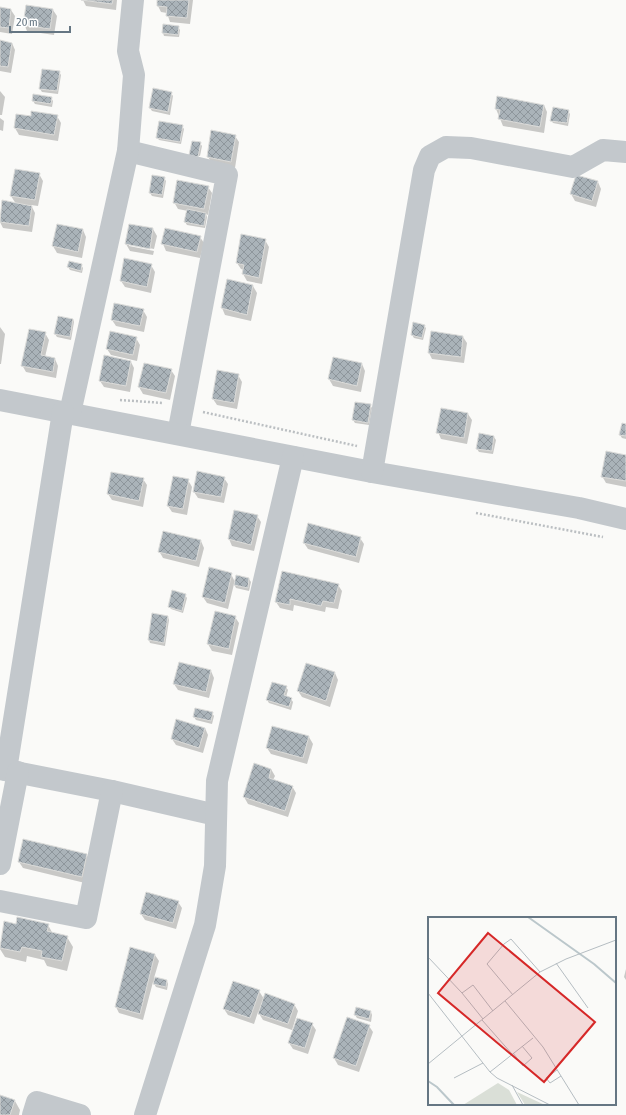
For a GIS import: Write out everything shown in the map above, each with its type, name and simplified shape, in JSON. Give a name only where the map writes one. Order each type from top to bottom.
[{"type":"street","points":[[0,864],[8,771],[67,412],[128,151],[134,75],[128,51],[133,0]]},
{"type":"street","points":[[372,472],[424,170],[430,156],[446,147],[471,148],[573,167],[603,150],[626,152]]},
{"type":"street","points":[[128,151],[227,175],[178,434]]},
{"type":"street","points":[[0,400],[372,472],[579,508],[626,519]]},
{"type":"street","points":[[145,1115],[205,926],[215,866],[217,781],[293,457]]},
{"type":"street","points":[[8,771],[112,791],[216,815]]},
{"type":"street","points":[[0,901],[86,918],[112,791]]},
{"type":"street","points":[[33,1115],[37,1102],[80,1115]]},
{"type":"path","points":[[117,400],[164,403],[376,450]]},
{"type":"building","points":[[81,0],[113,0],[112,4]]},
{"type":"building","points":[[157,0],[189,0],[187,18],[166,16],[167,7],[157,6]]},
{"type":"building","points":[[26,5],[53,9],[50,29],[23,25]]},
{"type":"building","points":[[0,7],[11,9],[9,28],[0,27]]},
{"type":"building","points":[[163,24],[179,26],[178,35],[162,33]]},
{"type":"building","points":[[0,40],[12,43],[8,67],[0,66]]},
{"type":"building","points":[[42,69],[60,71],[57,91],[39,89]]},
{"type":"building","points":[[153,88],[172,92],[168,112],[149,108]]},
{"type":"building","points":[[33,94],[52,97],[51,104],[32,101]]},
{"type":"building","points":[[497,96],[544,105],[540,127],[498,119],[500,110],[495,109]]},
{"type":"building","points":[[553,107],[569,110],[567,123],[550,121]]},
{"type":"building","points":[[31,111],[58,115],[54,135],[14,128],[16,114],[31,116]]},
{"type":"building","points":[[159,121],[183,125],[180,142],[156,138]]},
{"type":"building","points":[[211,130],[236,135],[231,162],[207,157]]},
{"type":"building","points":[[192,141],[201,142],[198,157],[189,155]]},
{"type":"building","points":[[15,169],[40,173],[35,200],[10,196]]},
{"type":"building","points":[[152,175],[165,177],[162,195],[149,193]]},
{"type":"building","points":[[576,175],[598,181],[592,201],[570,194]]},
{"type":"building","points":[[177,180],[209,186],[204,209],[173,203]]},
{"type":"building","points":[[2,200],[32,206],[29,226],[0,222]]},
{"type":"building","points":[[187,209],[206,213],[204,226],[184,222]]},
{"type":"building","points":[[57,224],[83,229],[78,252],[52,246]]},
{"type":"building","points":[[129,224],[153,228],[150,249],[125,244]]},
{"type":"building","points":[[165,228],[201,236],[197,252],[161,244]]},
{"type":"building","points":[[241,234],[266,239],[259,278],[242,274],[244,265],[236,263]]},
{"type":"building","points":[[124,258],[152,264],[147,287],[120,281]]},
{"type":"building","points":[[69,261],[82,264],[81,271],[67,267]]},
{"type":"building","points":[[227,279],[253,285],[247,315],[221,308]]},
{"type":"building","points":[[114,303],[144,309],[140,326],[111,320]]},
{"type":"building","points":[[58,316],[73,319],[70,337],[54,334]]},
{"type":"building","points":[[413,322],[425,325],[422,338],[411,335]]},
{"type":"building","points":[[29,329],[46,332],[41,355],[55,358],[53,372],[21,366]]},
{"type":"building","points":[[110,331],[137,337],[133,355],[106,349]]},
{"type":"building","points":[[431,331],[463,336],[461,357],[428,353]]},
{"type":"building","points":[[104,355],[131,361],[126,386],[99,381]]},
{"type":"building","points":[[333,357],[362,363],[357,386],[328,379]]},
{"type":"building","points":[[144,363],[172,369],[166,393],[138,387]]},
{"type":"building","points":[[217,370],[239,374],[234,403],[212,399]]},
{"type":"building","points":[[355,402],[371,404],[368,423],[352,420]]},
{"type":"building","points":[[441,408],[468,413],[464,438],[436,433]]},
{"type":"building","points":[[622,423],[626,424],[626,436],[619,435]]},
{"type":"building","points":[[479,433],[494,436],[492,451],[476,449]]},
{"type":"building","points":[[606,451],[626,455],[626,481],[601,477]]},
{"type":"building","points":[[197,471],[225,477],[221,497],[193,492]]},
{"type":"building","points":[[111,472],[144,478],[139,501],[107,494]]},
{"type":"building","points":[[173,476],[189,479],[183,509],[167,506]]},
{"type":"building","points":[[234,510],[258,515],[251,545],[228,539]]},
{"type":"building","points":[[308,523],[361,537],[356,557],[303,543]]},
{"type":"building","points":[[163,531],[201,540],[196,561],[158,552]]},
{"type":"building","points":[[209,567],[232,573],[225,603],[202,597]]},
{"type":"building","points":[[282,571],[339,584],[334,603],[323,601],[321,606],[290,599],[290,605],[275,602]]},
{"type":"building","points":[[236,575],[249,578],[248,588],[234,585]]},
{"type":"building","points":[[172,590],[186,594],[182,611],[168,607]]},
{"type":"building","points":[[215,611],[236,616],[229,649],[207,644]]},
{"type":"building","points":[[152,613],[168,616],[164,643],[148,640]]},
{"type":"building","points":[[179,662],[211,670],[206,692],[173,684]]},
{"type":"building","points":[[306,663],[335,672],[326,701],[297,691]]},
{"type":"building","points":[[272,682],[287,686],[284,695],[292,698],[289,707],[266,700]]},
{"type":"building","points":[[195,708],[213,712],[211,721],[193,717]]},
{"type":"building","points":[[176,719],[205,728],[199,748],[171,739]]},
{"type":"building","points":[[272,726],[309,736],[303,758],[266,748]]},
{"type":"building","points":[[254,763],[271,769],[269,778],[293,786],[285,811],[243,797]]},
{"type":"building","points":[[23,839],[87,854],[82,877],[18,862]]},
{"type":"building","points":[[146,892],[179,901],[173,923],[140,914]]},
{"type":"building","points":[[17,917],[49,924],[47,931],[68,936],[62,961],[41,957],[42,951],[22,947],[20,952],[0,948],[4,921],[16,924]]},
{"type":"building","points":[[130,947],[155,954],[140,1014],[115,1007]]},
{"type":"building","points":[[155,977],[167,980],[166,987],[153,984]]},
{"type":"building","points":[[233,981],[260,990],[250,1018],[223,1009]]},
{"type":"building","points":[[265,993],[295,1004],[288,1024],[258,1014]]},
{"type":"building","points":[[356,1007],[371,1011],[369,1019],[354,1015]]},
{"type":"building","points":[[347,1017],[370,1025],[356,1066],[333,1058]]},
{"type":"building","points":[[297,1018],[313,1023],[305,1048],[288,1043]]},
{"type":"building","points":[[0,1095],[15,1100],[10,1115],[0,1115]]}]
